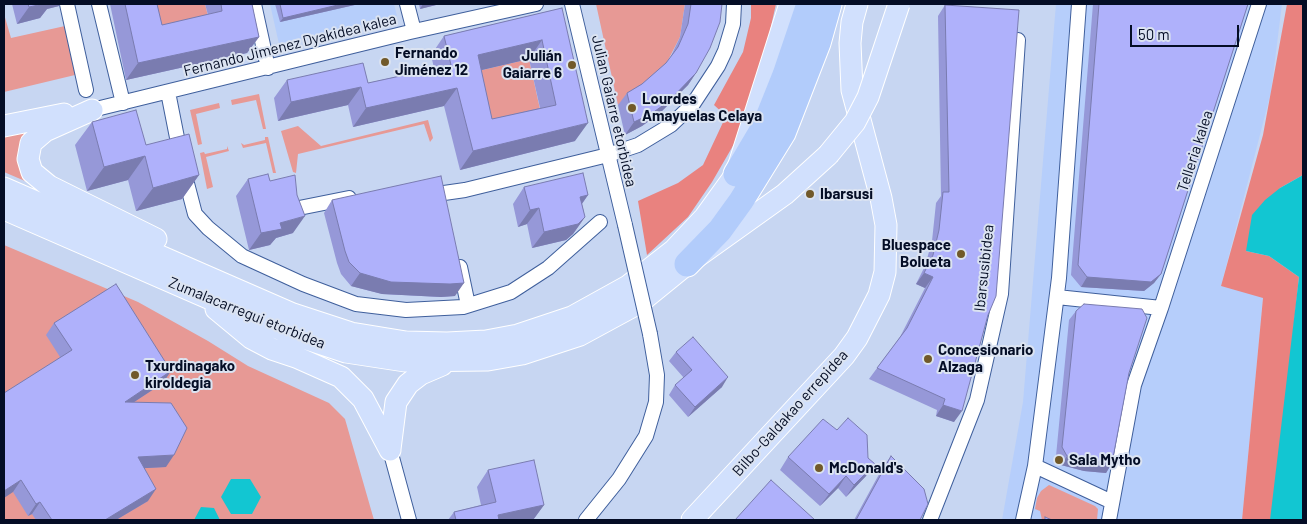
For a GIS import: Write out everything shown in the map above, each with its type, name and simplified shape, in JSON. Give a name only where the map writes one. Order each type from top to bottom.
[{"type":"highway","name":"Zumalacarregui etorbidea","points":[[736,174],[765,125],[785,75],[809,4]]},
{"type":"highway","name":"Zumalacarregui etorbidea","points":[[687,264],[720,230],[741,201],[783,134],[818,43],[829,4]]},
{"type":"main road","points":[[736,174],[790,4]]},
{"type":"main road","name":"Bilbo-Galdakao errepidea","points":[[692,520],[844,356],[857,338],[879,295],[885,272],[886,225],[881,198],[852,90],[850,43],[852,22],[857,4]]},
{"type":"main road","points":[[687,264],[785,194],[828,155],[855,122],[868,97],[899,4]]},
{"type":"main road","points":[[4,126],[52,115],[92,110]]},
{"type":"main road","points":[[92,110],[45,131],[31,143],[28,159],[32,172],[49,186],[163,242],[198,282],[252,338],[272,349],[296,357],[341,378],[364,399],[390,450]]},
{"type":"main road","name":"Zumalacarregui etorbidea","points":[[4,209],[198,282],[350,333],[406,342],[448,343],[510,336],[572,317],[628,286],[674,250],[704,217],[736,174]]},
{"type":"main road","name":"Zumalacarregui etorbidea","points":[[4,188],[198,282],[286,332],[346,352],[404,361],[448,362],[488,360],[522,354],[580,335],[639,303],[687,264]]},
{"type":"main road","points":[[390,450],[396,402],[408,384],[421,374],[448,362]]},
{"type":"street","points":[[66,4],[86,90]]},
{"type":"street","points":[[99,4],[123,103]]},
{"type":"street","points":[[254,4],[268,68]]},
{"type":"street","points":[[407,4],[414,32]]},
{"type":"street","name":"Fernando Jimenez Dyakidea kalea","points":[[92,110],[536,4]]},
{"type":"street","name":"Julian Gaiarre etorbidea","points":[[572,4],[650,334],[657,375],[656,402],[646,436],[620,480],[586,520]]},
{"type":"street","points":[[444,193],[465,190],[608,155],[629,148],[671,125],[693,104],[707,86],[725,51],[733,24],[734,4]]},
{"type":"street","points":[[1023,520],[1035,466],[1057,297],[1079,4]]},
{"type":"street","name":"Telleria kalea","points":[[1109,520],[1134,385],[1161,308],[1259,4]]},
{"type":"street","name":"Ibarsusibidea","points":[[930,520],[977,400],[1001,294],[1018,40]]},
{"type":"street","name":"Fernando Jimenez Dyakidea kalea","points":[[168,92],[183,168],[195,214],[208,228],[242,256],[303,284],[356,304],[406,310],[468,305],[512,292],[548,268],[600,222]]},
{"type":"street","points":[[439,178],[448,211]]},
{"type":"street","points":[[294,209],[365,194]]},
{"type":"street","points":[[456,249],[468,305]]},
{"type":"street","points":[[1057,297],[1161,308]]},
{"type":"street","points":[[390,450],[409,520]]},
{"type":"street","points":[[1035,466],[1112,502]]},
{"type":"shaded area","points":[[141,4],[205,4],[211,28],[150,42]]},
{"type":"shaded area","points":[[270,4],[394,4],[397,16],[279,44]]},
{"type":"shaded area","points":[[596,4],[685,4],[680,37],[664,68],[618,105]]},
{"type":"shaded area","points":[[751,4],[776,4],[765,53],[734,144],[712,182],[688,217],[647,255],[638,201],[678,183],[703,165],[726,116],[714,105],[743,52],[751,18]]},
{"type":"shaded area","points":[[1056,4],[1282,4],[1271,92],[1221,286],[1263,297],[1242,520],[1002,520],[1023,402]]},
{"type":"shaded area","points":[[1287,4],[1303,4],[1303,175],[1280,188],[1246,251],[1269,256],[1299,277],[1273,520],[1242,520],[1263,298],[1221,286],[1263,135]]},
{"type":"shaded area","points":[[4,14],[11,38],[65,26],[75,75],[4,92]]},
{"type":"shaded area","points":[[529,59],[543,123],[479,138],[465,74]]},
{"type":"shaded area","points":[[259,94],[266,129],[263,129],[256,100],[232,105],[231,100]]},
{"type":"shaded area","points":[[219,103],[220,108],[196,114],[202,144],[198,145],[190,110]]},
{"type":"shaded area","points":[[428,120],[433,138],[430,142],[424,124],[298,154],[296,173],[293,172],[281,131],[298,126],[321,146]]},
{"type":"shaded area","points":[[36,128],[39,187],[4,172],[4,132]]},
{"type":"shaded area","points":[[265,137],[268,137],[276,173],[273,173],[266,143],[243,148],[241,143],[244,145],[265,140]]},
{"type":"shaded area","points":[[227,146],[229,151],[206,157],[213,187],[207,189],[200,153],[204,152],[205,154],[227,149]]},
{"type":"shaded area","points":[[1303,175],[1303,520],[1270,520],[1299,277],[1269,256],[1246,251],[1252,215],[1265,200],[1280,188]]},
{"type":"shaded area","name":"Txurdinagako kiroldegia","points":[[4,245],[138,302],[248,366],[329,403],[345,419],[374,520],[4,520]]},
{"type":"shaded area","points":[[231,479],[250,479],[261,497],[252,514],[231,514],[221,497]]},
{"type":"shaded area","points":[[1049,485],[1095,506],[1098,509],[1097,520],[1042,520],[1040,511],[1035,509],[1037,498],[1041,491]]},
{"type":"shaded area","points":[[201,507],[214,508],[220,520],[194,520]]},
{"type":"building","points":[[28,4],[43,4],[29,7]]},
{"type":"building","points":[[125,4],[157,4],[162,25],[222,11],[221,4],[252,4],[259,37],[138,63]]},
{"type":"building","points":[[280,4],[342,4],[283,18]]},
{"type":"building","points":[[691,4],[722,4],[720,22],[710,48],[696,73],[669,101],[651,114],[634,122],[627,93],[642,84],[666,63],[678,47],[688,24]]},
{"type":"building","points":[[1099,4],[1248,4],[1161,274],[1151,282],[1087,277],[1078,265]]},
{"type":"building","points":[[945,5],[1019,10],[996,296],[988,315],[962,411],[943,405],[945,399],[877,368],[907,328],[933,277],[924,273],[933,255],[939,230],[943,192],[949,192]]},
{"type":"building","points":[[562,8],[588,123],[473,151],[457,88],[366,108],[361,87],[291,102],[287,80],[363,63],[368,83],[451,65],[444,36]],"holes":[[[542,40],[556,105],[492,119],[478,55]]]},
{"type":"building","points":[[136,110],[146,145],[189,134],[199,175],[153,188],[145,156],[104,167],[92,122]]},
{"type":"building","points":[[583,173],[588,195],[580,197],[585,217],[578,224],[544,232],[539,208],[530,210],[524,187]]},
{"type":"building","points":[[268,174],[270,181],[295,175],[297,195],[305,216],[280,223],[282,229],[261,233],[248,179]]},
{"type":"building","points":[[441,176],[464,283],[391,282],[360,273],[349,262],[332,200]]},
{"type":"building","points":[[116,284],[171,371],[125,402],[171,403],[187,428],[174,455],[138,457],[156,489],[105,520],[52,520],[40,502],[36,504],[21,480],[4,491],[4,393],[72,350],[54,323]]},
{"type":"building","points":[[1084,304],[1142,309],[1147,318],[1129,373],[1112,463],[1067,456],[1062,447],[1076,311]]},
{"type":"building","points":[[693,337],[728,377],[695,407],[675,385],[692,370],[676,352]]},
{"type":"building","name":"McDonald's","points":[[848,418],[867,435],[868,458],[875,464],[854,485],[846,476],[829,494],[788,457],[823,419],[837,430]]},
{"type":"building","points":[[891,456],[924,489],[928,504],[920,520],[856,520]]},
{"type":"building","points":[[534,460],[544,505],[498,515],[499,520],[456,520],[454,512],[496,502],[488,470]]},
{"type":"building","points":[[771,480],[815,520],[735,520]]},
{"type":"place","name":"Fernando Jiménez 12","points":[[385,62]]},
{"type":"place","name":"Julián Gaiarre 6","points":[[572,65]]},
{"type":"place","name":"Lourdes Amayuelas Celaya","points":[[632,108]]},
{"type":"place","name":"Ibarsusi","points":[[810,194]]},
{"type":"place","name":"Bluespace Bolueta","points":[[961,254]]},
{"type":"place","name":"Concesionario Alzaga","points":[[928,359]]},
{"type":"place","name":"Txurdinagako kiroldegia","points":[[135,375]]},
{"type":"place","name":"Sala Mytho","points":[[1059,460]]},
{"type":"place","name":"McDonald's","points":[[819,468]]}]
